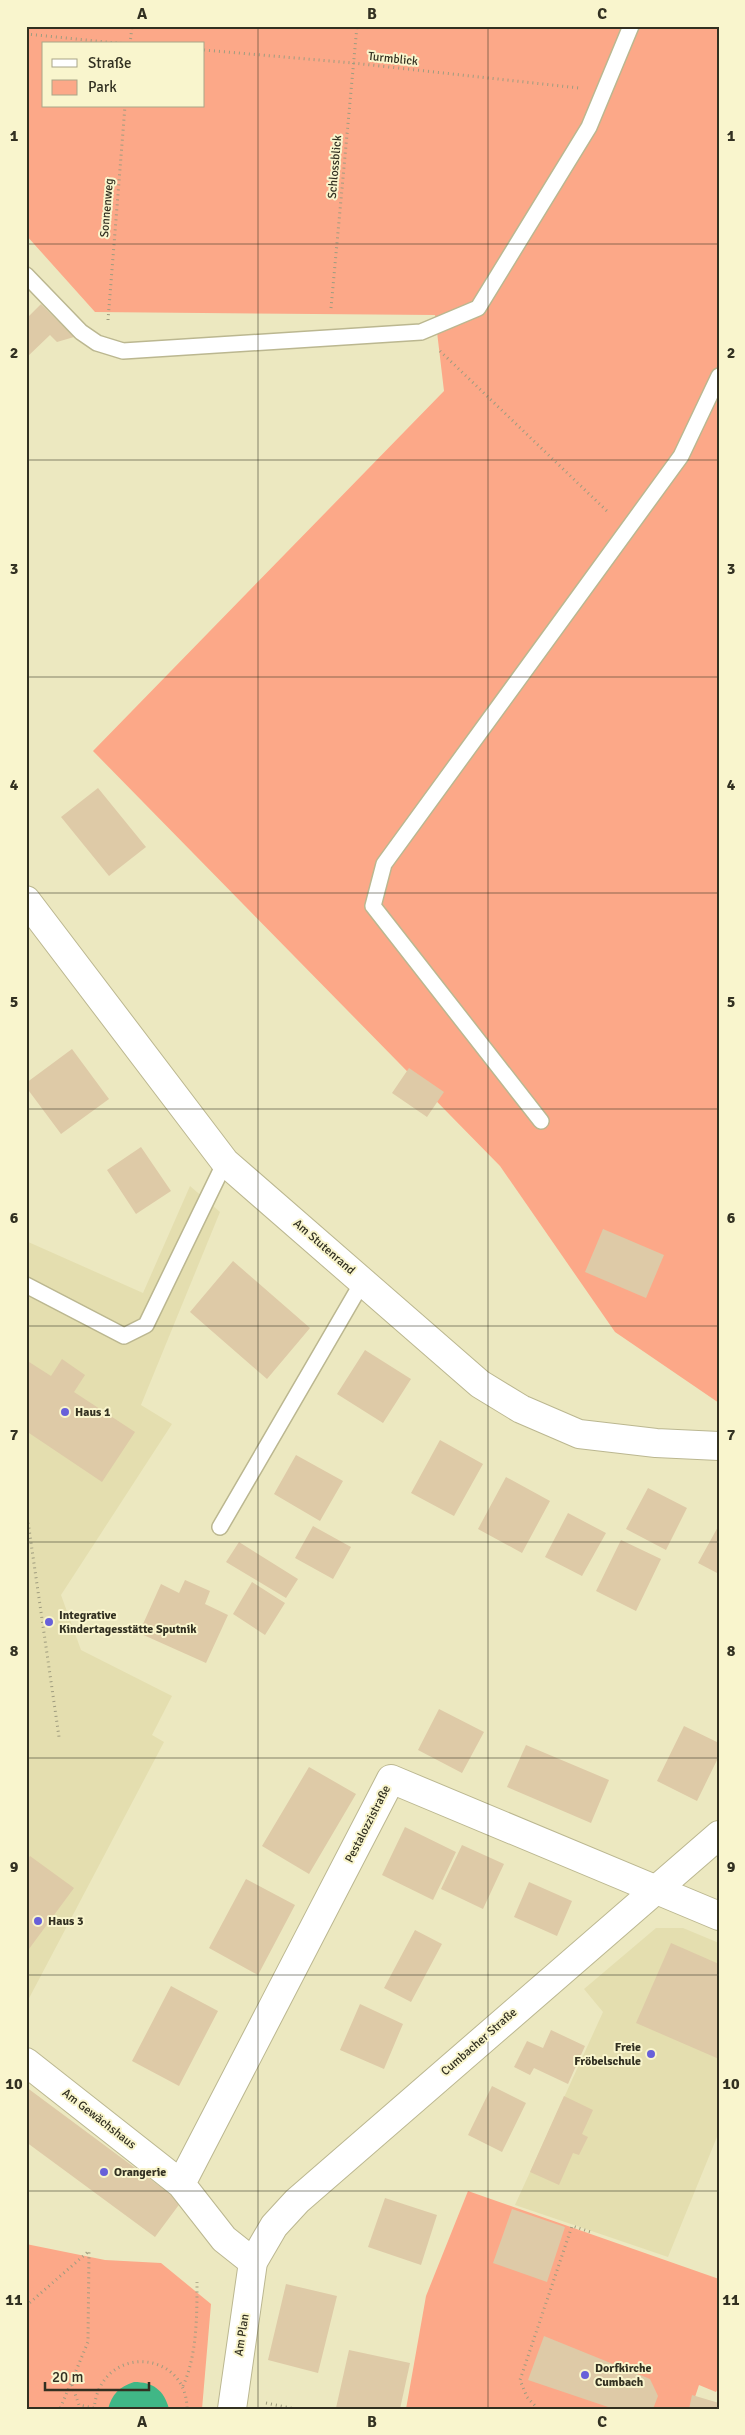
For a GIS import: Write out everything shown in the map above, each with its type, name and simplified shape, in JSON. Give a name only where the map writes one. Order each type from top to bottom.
[{"type":"street","name":"Am Stutenrand","points":[[26,900],[225,1162],[480,1384],[522,1409],[579,1434],[656,1443],[719,1446]]},
{"type":"street","name":"Pestalozzistraße","points":[[181,2184],[391,1779],[719,1916]]},
{"type":"street","name":"Cumbacher Straße","points":[[253,2262],[274,2226],[297,2201],[719,1835]]},
{"type":"street","name":"Am Gewächshaus","points":[[26,2062],[181,2184],[224,2239],[253,2262]]},
{"type":"street","name":"Am Plan","points":[[232,2409],[253,2262]]},
{"type":"lane","points":[[26,275],[81,332],[97,343],[123,351],[421,332],[478,308],[589,127],[631,26]]},
{"type":"lane","points":[[541,1121],[373,906],[384,864],[628,531],[680,456],[719,376]]},
{"type":"lane","points":[[26,1285],[124,1336],[146,1325],[225,1162]]},
{"type":"lane","points":[[220,1526],[364,1282]]},
{"type":"path","points":[[129,42],[132,26]]},
{"type":"path","name":"Schlossblick","points":[[331,308],[357,26]]},
{"type":"path","points":[[26,34],[108,42]]},
{"type":"path","name":"Turmblick","points":[[205,50],[353,63],[580,88]]},
{"type":"path","name":"Sonnenweg","points":[[107,311],[125,108]]},
{"type":"path","points":[[421,332],[628,531]]},
{"type":"path","points":[[26,1508],[59,1737]]},
{"type":"path","points":[[538,2409],[527,2397],[520,2380],[572,2226],[591,2232],[592,2230]]},
{"type":"path","points":[[26,2306],[90,2251],[88,2342],[72,2385],[60,2409]]},
{"type":"path","points":[[183,2387],[190,2370],[197,2308],[197,2282]]},
{"type":"path","points":[[72,2385],[79,2405],[94,2408],[96,2393],[104,2379],[116,2368],[129,2362],[145,2361],[160,2365],[173,2374],[183,2387],[187,2409]]},
{"type":"shaded area","name":"Integrative Kindertagesstätte Sputnik","points":[[190,1186],[220,1212],[141,1405],[172,1424],[61,1595],[81,1650],[172,1696],[152,1735],[164,1742],[26,2004],[26,1241],[143,1293]]},
{"type":"shaded area","name":"Freie Fröbelschule","points":[[656,1928],[683,1928],[719,1943],[719,2132],[668,2257],[515,2205],[603,2012],[584,1989]]},
{"type":"shaded area","points":[[134,2382],[141,2382],[157,2388],[167,2402],[169,2409],[108,2409],[117,2392],[124,2386]]},
{"type":"green space","points":[[26,26],[719,26],[719,1403],[615,1332],[500,1166],[93,751],[444,391],[435,315],[95,312],[26,235]]},
{"type":"green space","points":[[468,2191],[719,2279],[719,2386],[716,2392],[699,2385],[691,2409],[406,2409],[426,2296]]},
{"type":"green space","points":[[26,2244],[105,2260],[161,2263],[211,2304],[202,2409],[26,2409]]},
{"type":"building","points":[[41,304],[74,337],[57,342],[50,335],[26,358],[26,319]]},
{"type":"building","points":[[98,788],[146,847],[109,876],[61,817]]},
{"type":"building","points":[[72,1049],[109,1099],[61,1134],[26,1087],[26,1083]]},
{"type":"building","points":[[409,1068],[444,1092],[427,1117],[392,1093]]},
{"type":"building","points":[[141,1147],[171,1191],[136,1214],[107,1170]]},
{"type":"building","points":[[603,1229],[664,1255],[646,1298],[585,1272]]},
{"type":"building","points":[[233,1261],[310,1328],[267,1379],[190,1312]]},
{"type":"building","points":[[365,1350],[411,1379],[383,1423],[337,1394]]},
{"type":"building","name":"Haus 1","points":[[62,1359],[85,1375],[74,1392],[135,1432],[102,1482],[26,1431],[26,1360],[51,1376]]},
{"type":"building","points":[[440,1440],[483,1464],[454,1516],[411,1493]]},
{"type":"building","points":[[296,1455],[343,1481],[320,1521],[274,1494]]},
{"type":"building","points":[[506,1477],[550,1501],[522,1553],[478,1529]]},
{"type":"building","points":[[648,1488],[687,1508],[666,1550],[626,1529]]},
{"type":"building","points":[[568,1513],[606,1533],[582,1576],[545,1557]]},
{"type":"building","points":[[719,1525],[719,1574],[698,1563]]},
{"type":"building","points":[[313,1526],[351,1547],[333,1579],[295,1558]]},
{"type":"building","points":[[621,1540],[661,1559],[636,1611],[596,1591]]},
{"type":"building","points":[[239,1542],[298,1579],[286,1598],[226,1562]]},
{"type":"building","points":[[185,1580],[210,1591],[205,1604],[228,1615],[206,1663],[139,1633],[161,1584],[179,1593]]},
{"type":"building","points":[[252,1582],[285,1603],[265,1635],[233,1614]]},
{"type":"building","points":[[439,1709],[484,1732],[462,1773],[418,1750]]},
{"type":"building","points":[[684,1726],[719,1743],[719,1756],[697,1801],[657,1781]]},
{"type":"building","points":[[526,1745],[609,1780],[591,1823],[507,1787]]},
{"type":"building","points":[[309,1767],[356,1794],[309,1874],[262,1846]]},
{"type":"building","points":[[405,1827],[456,1852],[433,1900],[382,1875]]},
{"type":"building","points":[[462,1845],[504,1864],[483,1909],[441,1889]]},
{"type":"building","name":"Haus 3","points":[[30,1856],[74,1888],[26,1953],[26,1861]]},
{"type":"building","points":[[246,1879],[295,1905],[258,1975],[209,1948]]},
{"type":"building","points":[[529,1882],[572,1901],[557,1936],[514,1917]]},
{"type":"building","points":[[415,1930],[442,1944],[411,2002],[384,1988]]},
{"type":"building","points":[[671,1943],[719,1964],[719,2059],[636,2023]]},
{"type":"building","points":[[171,1986],[218,2011],[179,2086],[132,2061]]},
{"type":"building","points":[[360,2004],[403,2024],[384,2069],[340,2050]]},
{"type":"building","points":[[551,2030],[585,2046],[568,2084],[534,2068],[530,2075],[514,2067],[527,2041],[543,2048]]},
{"type":"building","points":[[492,2086],[526,2103],[502,2152],[468,2135]]},
{"type":"building","name":"Orangerie","points":[[26,2087],[181,2202],[155,2237],[26,2142]]},
{"type":"building","points":[[564,2096],[593,2110],[582,2134],[588,2137],[579,2155],[573,2153],[559,2185],[530,2172]]},
{"type":"building","points":[[385,2198],[437,2215],[421,2265],[368,2247]]},
{"type":"building","points":[[512,2209],[565,2227],[547,2282],[493,2263]]},
{"type":"building","points":[[286,2284],[337,2296],[318,2373],[268,2360]]},
{"type":"building","name":"Dorfkirche Cumbach","points":[[544,2336],[650,2379],[658,2396],[653,2409],[614,2409],[528,2380]]},
{"type":"building","points":[[349,2350],[410,2363],[400,2409],[336,2408]]},
{"type":"building","points":[[692,2395],[719,2403],[719,2409],[689,2409]]},
{"type":"place","name":"Haus 1","points":[[65,1412]]},
{"type":"place","name":"Integrative Kindertagesstätte Sputnik","points":[[49,1622]]},
{"type":"place","name":"Haus 3","points":[[38,1921]]},
{"type":"place","name":"Freie Fröbelschule","points":[[651,2054]]},
{"type":"place","name":"Orangerie","points":[[104,2172]]},
{"type":"place","name":"Dorfkirche Cumbach","points":[[585,2375]]}]
